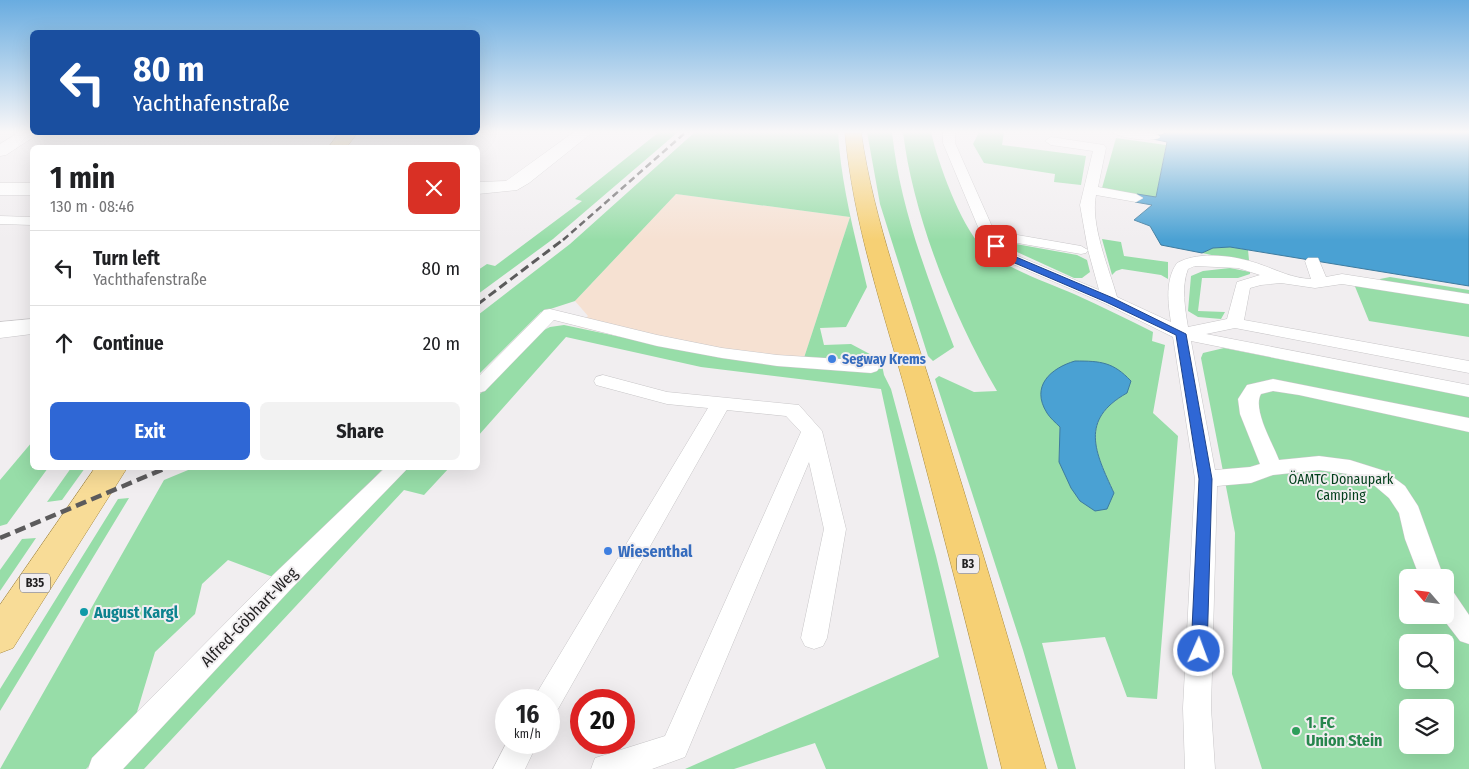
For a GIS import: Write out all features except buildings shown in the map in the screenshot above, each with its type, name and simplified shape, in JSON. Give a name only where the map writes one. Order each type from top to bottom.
[{"type":"highway","name":"B3","points":[[857,168],[864,203],[988,632],[1024,769]]},
{"type":"main road","name":"B35","points":[[0,636],[110,470]]},
{"type":"street","points":[[486,188],[510,186],[537,168]]},
{"type":"street","points":[[0,190],[30,189]]},
{"type":"street","points":[[0,330],[30,327]]},
{"type":"lane","points":[[959,168],[988,234],[996,246],[1013,259],[1110,300],[1181,334],[1469,391]]},
{"type":"lane","points":[[1095,168],[1087,205],[1086,243],[1110,300]]},
{"type":"lane","points":[[1090,190],[1136,198]]},
{"type":"lane","points":[[0,220],[30,221]]},
{"type":"lane","points":[[988,234],[1086,243]]},
{"type":"lane","points":[[1314,261],[1320,282]]},
{"type":"lane","points":[[1200,769],[1197,708],[1206,479],[1176,305],[1179,273],[1183,266],[1190,262],[1228,262],[1253,267],[1282,279]]},
{"type":"lane","points":[[1235,323],[1243,285],[1260,280],[1282,279],[1306,283],[1320,282],[1328,279],[1342,279],[1469,298]]},
{"type":"lane","points":[[480,385],[550,314],[669,343],[722,353],[801,363],[871,367]]},
{"type":"lane","points":[[1181,334],[1235,323],[1469,367]]},
{"type":"lane","points":[[603,381],[667,398],[792,410],[812,431],[836,529],[814,638]]},
{"type":"lane","points":[[1272,468],[1250,414],[1248,399],[1254,389],[1273,386],[1298,389],[1469,425]]},
{"type":"lane","points":[[554,689],[721,403]]},
{"type":"lane","points":[[606,769],[675,747],[812,431]]},
{"type":"lane","points":[[1206,479],[1251,475],[1272,468],[1319,463],[1350,467],[1377,476],[1397,492],[1410,512],[1417,539],[1429,569]]},
{"type":"lane","name":"Alfred-Göbhart-Weg","points":[[103,769],[282,582],[395,470]]},
{"type":"lane","points":[[1454,616],[1469,633]]},
{"type":"lane","points":[[508,769],[517,754]]},
{"type":"shaded area","points":[[676,194],[850,217],[801,367],[721,358],[578,327],[588,316],[575,301]]},
{"type":"green space","points":[[614,168],[636,168],[553,239],[480,293],[480,269],[487,264],[495,266],[582,201],[575,199]]},
{"type":"green space","points":[[655,168],[842,168],[853,230],[867,287],[846,327],[820,328],[824,345],[851,344],[881,360],[884,375],[891,389],[936,556],[988,769],[826,769],[815,743],[734,769],[685,769],[939,657],[881,389],[701,367],[566,337],[480,434],[480,394],[542,331],[550,327],[564,325],[721,358],[801,367],[850,217],[676,194],[575,301],[541,312],[480,373],[480,313],[570,244]]},
{"type":"green space","points":[[873,168],[897,168],[916,241],[954,347],[933,361],[928,356],[880,204]]},
{"type":"green space","points":[[909,168],[941,168],[966,224],[982,247],[991,255],[1013,268],[1153,332],[1152,341],[1165,345],[1153,413],[1178,436],[1157,699],[1127,697],[1105,637],[1042,643],[1076,769],[1058,769],[1023,650],[935,379],[939,376],[974,392],[997,391],[951,299],[926,232]],"holes":[[[1127,393],[1112,403],[1102,414],[1095,438],[1101,464],[1114,493],[1059,462],[1060,427]]]},
{"type":"green space","points":[[1016,168],[1084,168],[1081,185],[1054,182],[1055,174]]},
{"type":"green space","points":[[1108,168],[1162,168],[1156,198],[1102,188]]},
{"type":"green space","points":[[1102,239],[1121,242],[1124,256],[1168,262],[1168,279],[1161,275],[1122,269],[1112,275]]},
{"type":"green space","points":[[1011,243],[1077,255],[1087,260],[1090,272],[1082,278],[1074,278],[1017,252],[1009,245]]},
{"type":"green space","points":[[1230,247],[1248,250],[1249,260],[1240,261],[1202,253],[1213,248]]},
{"type":"green space","points":[[1230,268],[1250,272],[1250,274],[1238,278],[1202,278],[1198,311],[1225,312],[1221,319],[1198,317],[1188,311],[1191,276],[1203,271]]},
{"type":"green space","points":[[1390,277],[1469,290],[1469,296],[1381,282],[1380,279]]},
{"type":"green space","points":[[1354,284],[1469,303],[1469,337],[1369,321]]},
{"type":"green space","name":"ÖAMTC Donaupark Camping","points":[[1224,348],[1469,397],[1469,769],[1262,769],[1232,674],[1235,533],[1201,358],[1203,353]]},
{"type":"green space","points":[[30,444],[30,470],[47,470],[7,524],[0,526],[0,480]]},
{"type":"green space","points":[[70,470],[84,470],[62,500],[47,502]]},
{"type":"green space","points":[[188,470],[382,470],[273,577],[228,560],[202,584],[195,614],[155,652],[134,722],[86,769],[0,769],[164,480]]},
{"type":"green space","points":[[406,470],[447,470],[424,495],[404,490],[144,769],[120,769]]},
{"type":"green space","points":[[129,498],[0,711],[0,689],[118,499]]},
{"type":"green space","points":[[36,538],[0,591],[0,570],[22,539]]},
{"type":"water","points":[[1162,168],[1469,168],[1469,286],[1230,247],[1213,248],[1202,253],[1161,245],[1150,226],[1134,220],[1152,205],[1135,202],[1137,194],[1156,197]]},
{"type":"water","points":[[1075,361],[1092,361],[1112,366],[1131,381],[1127,393],[1112,403],[1102,414],[1097,426],[1095,438],[1097,450],[1114,493],[1107,509],[1095,511],[1080,501],[1071,488],[1059,462],[1060,427],[1048,415],[1042,403],[1042,387],[1051,373]]},
{"type":"railway","points":[[563,240],[645,168]]},
{"type":"railway","points":[[480,302],[564,239]]},
{"type":"railway","points":[[0,538],[161,470]]},
{"type":"place","name":"Segway Krems","points":[[832,359]]},
{"type":"place","name":"Wiesenthal","points":[[608,551]]},
{"type":"place","name":"August Kargl","points":[[84,612]]},
{"type":"place","name":"1. FC Union Stein","points":[[1296,731]]},
{"type":"route","points":[[996,246],[1013,259],[1040,272],[1110,300],[1181,334],[1206,479],[1199,651]]}]
